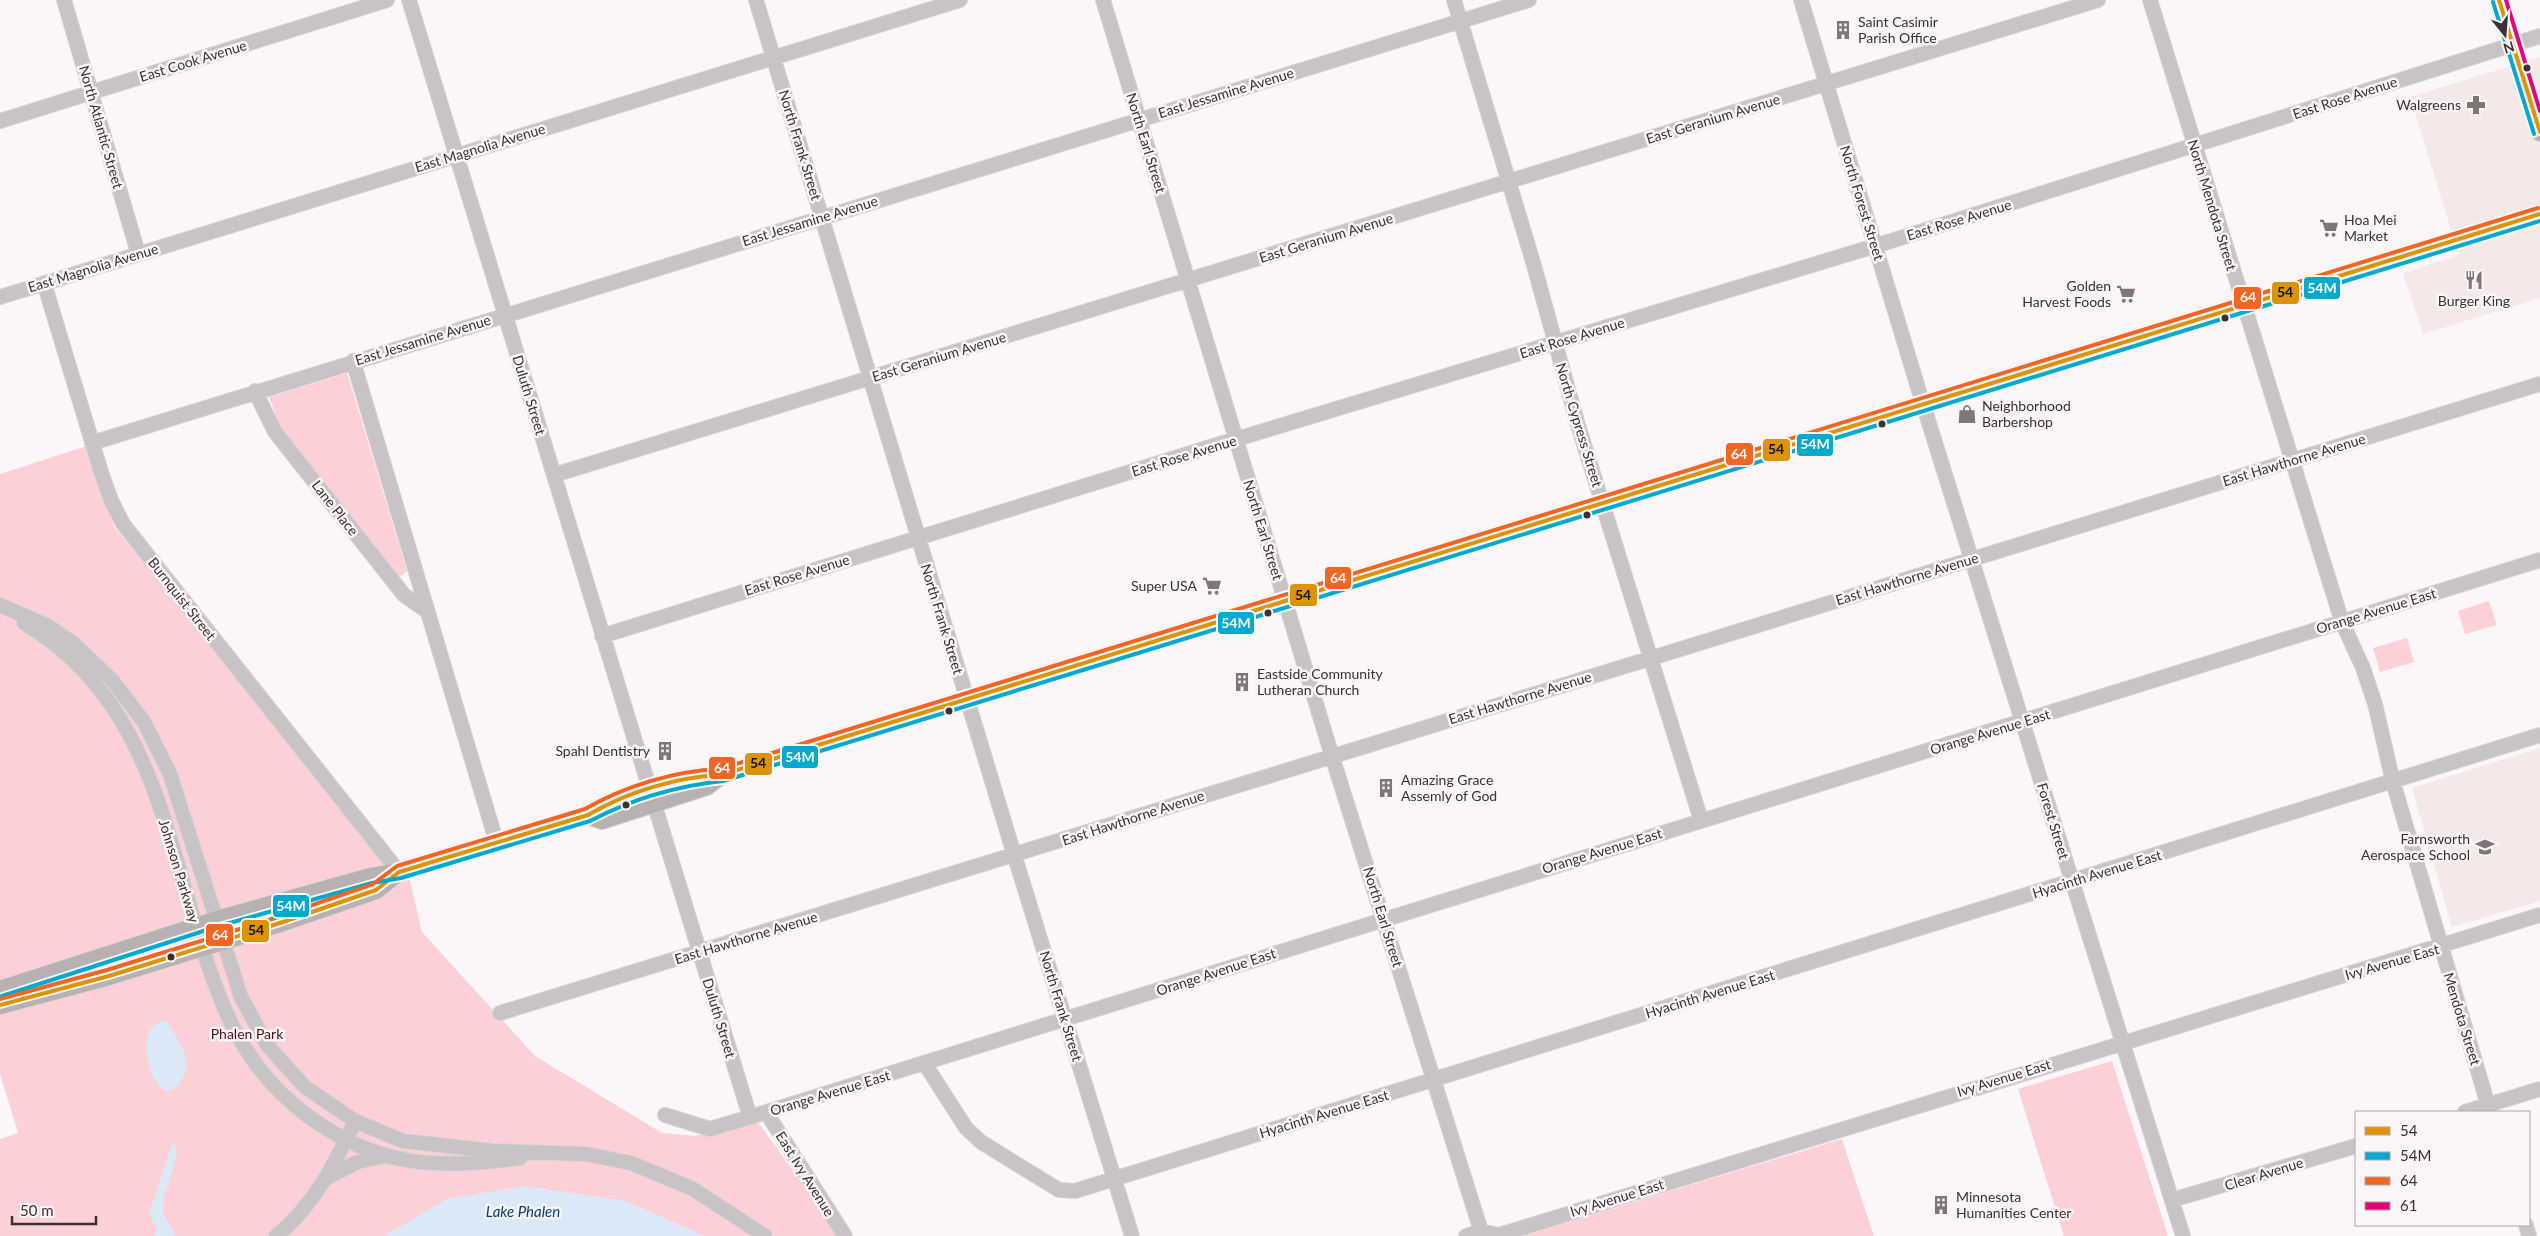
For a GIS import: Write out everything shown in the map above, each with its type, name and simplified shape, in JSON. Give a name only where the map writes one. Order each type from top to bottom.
[{"type":"main road","points":[[2500,0],[2540,132]]},
{"type":"main road","points":[[0,990],[216,920],[497,844],[588,815],[599,807],[652,797],[704,774],[721,775],[1284,600],[1924,406],[2243,305],[2540,214]]},
{"type":"main road","points":[[0,1005],[223,941],[376,890],[399,872]]},
{"type":"street","name":"North Atlantic Street","points":[[64,0],[138,253]]},
{"type":"street","name":"East Cook Avenue","points":[[0,121],[387,0]]},
{"type":"street","name":"Duluth Street","points":[[409,0],[750,1117]]},
{"type":"street","name":"North Frank Street","points":[[756,0],[1014,856],[1132,1236]]},
{"type":"street","name":"East Magnolia Avenue","points":[[0,297],[960,0]]},
{"type":"street","name":"North Earl Street","points":[[1103,0],[1284,600],[1434,1080],[1472,1234]]},
{"type":"street","name":"North Cypress Street","points":[[1454,0],[1602,503],[1700,820]]},
{"type":"street","name":"East Jessamine Avenue","points":[[92,443],[255,391],[1529,0]]},
{"type":"street","name":"North Forest Street","points":[[1801,0],[1924,406]]},
{"type":"street","name":"East Geranium Avenue","points":[[554,475],[2098,0]]},
{"type":"street","name":"North Mendota Street","points":[[2150,0],[2342,622],[2363,668],[2375,704],[2393,782]]},
{"type":"street","name":"East Rose Avenue","points":[[602,636],[1236,440],[1875,246],[2540,36]]},
{"type":"street","name":"Burnquist Street","points":[[44,283],[92,443],[111,500],[123,524],[399,872]]},
{"type":"street","points":[[353,361],[497,844]]},
{"type":"street","name":"East Hawthorne Avenue","points":[[500,1013],[2540,384]]},
{"type":"street","name":"Lane Place","points":[[255,391],[275,432],[404,595],[428,612]]},
{"type":"street","name":"Forest Street","points":[[1924,406],[2183,1236]]},
{"type":"street","name":"Orange Avenue East","points":[[665,1115],[710,1129],[925,1064],[1383,918],[2023,722],[2540,560]]},
{"type":"street","name":"Johnson Parkway","points":[[0,605],[48,626],[73,643],[112,680],[144,722],[170,774],[241,998],[267,1045],[305,1088],[355,1121],[402,1141],[553,1153]]},
{"type":"street","name":"Johnson Parkway","points":[[0,609],[62,649],[101,690],[125,724],[137,747],[153,788],[202,947],[224,1011],[256,1066],[298,1109],[346,1140],[387,1157]]},
{"type":"street","name":"Hyacinth Avenue East","points":[[925,1064],[966,1128],[981,1142],[1059,1190],[1075,1191],[2540,736]]},
{"type":"street","name":"Mendota Street","points":[[2393,782],[2440,948],[2489,1109]]},
{"type":"street","name":"Ivy Avenue East","points":[[1472,1234],[1499,1235],[2122,1042],[2440,948],[2540,915]]},
{"type":"street","points":[[2474,1111],[2489,1109],[2540,1089]]},
{"type":"street","name":"East Ivy Avenue","points":[[766,1112],[845,1236]]},
{"type":"street","points":[[276,1236],[308,1205],[355,1121]]},
{"type":"street","name":"Clear Avenue","points":[[2172,1200],[2355,1146]]},
{"type":"street","points":[[324,1179],[357,1162],[387,1157],[448,1165],[493,1162],[553,1153],[585,1154],[632,1163],[693,1189],[765,1236]]},
{"type":"shaded area","points":[[2540,57],[2540,298],[2423,334],[2403,273],[2459,255],[2410,97]]},
{"type":"shaded area","name":"Farnsworth Aerospace School","points":[[2540,748],[2540,901],[2452,927],[2412,788]]},
{"type":"green space","points":[[347,373],[407,571],[400,577],[384,563],[280,426],[269,397]]},
{"type":"green space","name":"Phalen Park","points":[[90,445],[114,527],[410,881],[422,932],[535,1056],[662,1133],[695,1136],[758,1122],[840,1236],[704,1236],[625,1201],[416,1219],[384,1236],[0,1236],[0,1139],[18,1133],[0,1074],[0,474]]},
{"type":"green space","points":[[2489,601],[2497,625],[2465,634],[2458,611]]},
{"type":"green space","points":[[2407,638],[2414,662],[2380,672],[2373,648]]},
{"type":"green space","points":[[2112,1061],[2168,1236],[2064,1236],[2018,1089]]},
{"type":"green space","points":[[1842,1139],[1874,1236],[1523,1236]]},
{"type":"water","points":[[163,1020],[167,1022],[181,1044],[186,1060],[184,1076],[177,1087],[171,1090],[167,1090],[156,1081],[147,1056],[146,1047],[149,1032]]},
{"type":"water","points":[[174,1139],[177,1156],[164,1197],[163,1213],[176,1236],[155,1236],[156,1228],[149,1213]]},
{"type":"water","name":"Lake Phalen","points":[[524,1186],[625,1201],[704,1236],[384,1236],[447,1199]]},
{"type":"transit line","name":"54","points":[[2499,0],[2540,132]]},
{"type":"transit line","name":"61","points":[[2506,0],[2540,111]]},
{"type":"transit line","name":"54M","points":[[2493,2],[2534,134]]},
{"type":"transit line","name":"64","points":[[0,999],[107,970],[275,918],[373,884],[397,866],[585,809],[616,793],[650,781],[685,773],[720,769],[2538,208]]},
{"type":"transit line","name":"54","points":[[0,1005],[109,976],[277,924],[376,890],[399,872],[588,815],[619,799],[652,787],[669,782],[721,775],[2540,214]]},
{"type":"transit line","name":"54M","points":[[2,996],[219,926],[372,883],[401,878],[590,821],[622,806],[654,795],[688,786],[723,781],[2540,221]]},
{"type":"place","name":"Saint Casimir Parish Office","points":[[1843,30]]},
{"type":"place","name":"Walgreens","points":[[2476,105]]},
{"type":"place","name":"Hoa Mei Market","points":[[2329,228]]},
{"type":"place","name":"Burger King","points":[[2474,280]]},
{"type":"place","name":"Golden Harvest Foods","points":[[2126,294]]},
{"type":"place","name":"Neighborhood Barbershop","points":[[1967,414]]},
{"type":"place","name":"Super USA","points":[[1212,586]]},
{"type":"place","name":"Eastside Community Lutheran Church","points":[[1242,682]]},
{"type":"place","name":"Spahl Dentistry","points":[[665,751]]},
{"type":"place","name":"Amazing Grace Assemly of God","points":[[1386,788]]},
{"type":"place","name":"Farnsworth Aerospace School","points":[[2485,847]]},
{"type":"place","name":"Minnesota Humanities Center","points":[[1941,1205]]}]
